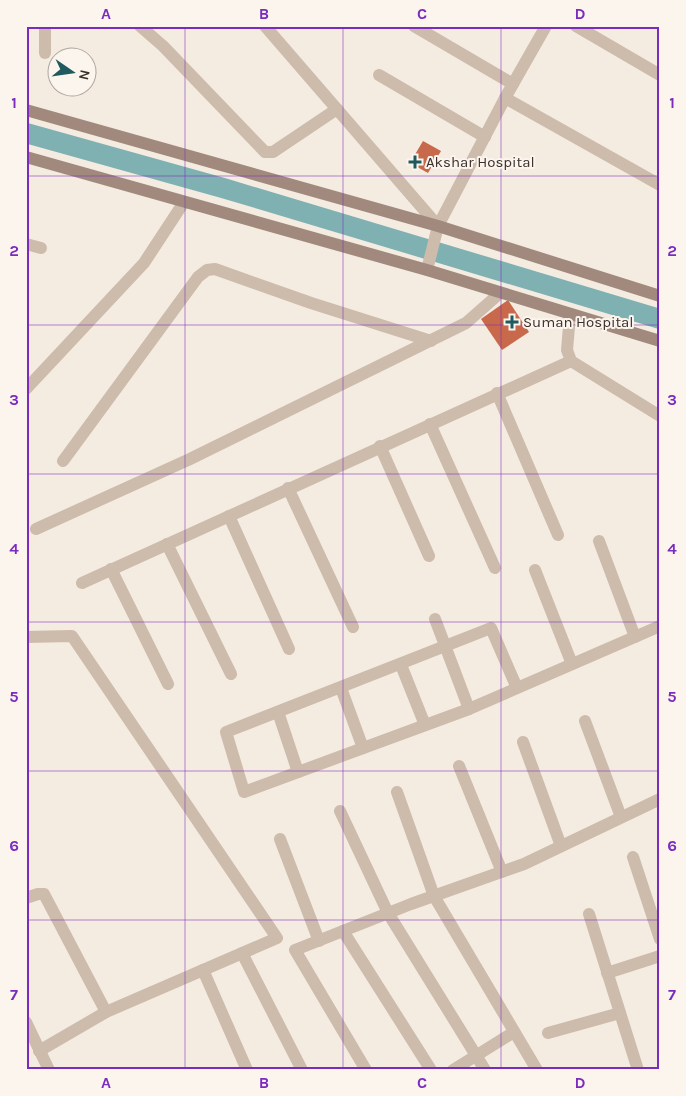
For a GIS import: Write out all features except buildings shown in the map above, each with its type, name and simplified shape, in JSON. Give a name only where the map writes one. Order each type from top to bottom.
[{"type":"street","points":[[45,26],[45,53]]},
{"type":"street","points":[[140,26],[163,46],[265,152],[273,152],[337,109]]},
{"type":"street","points":[[266,26],[438,226]]},
{"type":"street","points":[[414,26],[513,84]]},
{"type":"street","points":[[427,270],[438,226],[505,98],[546,26]]},
{"type":"street","points":[[576,26],[660,75]]},
{"type":"street","points":[[379,75],[485,137]]},
{"type":"street","points":[[505,98],[660,185]]},
{"type":"street","points":[[26,110],[438,226],[660,296]]},
{"type":"street","points":[[26,157],[427,270],[660,341]]},
{"type":"street","points":[[26,389],[144,264],[184,202]]},
{"type":"street","points":[[26,244],[41,248]]},
{"type":"street","points":[[63,461],[198,278],[207,270],[215,269],[311,303],[431,341]]},
{"type":"street","points":[[36,529],[190,459],[466,324],[500,293]]},
{"type":"street","points":[[570,315],[568,350],[571,361],[660,416]]},
{"type":"street","points":[[82,583],[496,393],[571,361]]},
{"type":"street","points":[[496,393],[558,535]]},
{"type":"street","points":[[430,424],[494,568]]},
{"type":"street","points":[[380,446],[429,556]]},
{"type":"street","points":[[288,488],[353,627]]},
{"type":"street","points":[[229,516],[289,649]]},
{"type":"street","points":[[599,541],[635,637]]},
{"type":"street","points":[[167,544],[231,674]]},
{"type":"street","points":[[112,569],[168,684]]},
{"type":"street","points":[[535,570],[572,664]]},
{"type":"street","points":[[435,618],[468,709]]},
{"type":"street","points":[[517,688],[491,628],[226,732],[244,792],[468,709],[517,688],[572,664],[635,637],[660,626]]},
{"type":"street","points":[[26,637],[72,636],[277,938],[106,1012],[39,1051]]},
{"type":"street","points":[[400,665],[425,726]]},
{"type":"street","points":[[341,688],[363,748]]},
{"type":"street","points":[[278,712],[298,772]]},
{"type":"street","points":[[585,721],[621,817]]},
{"type":"street","points":[[523,742],[561,846]]},
{"type":"street","points":[[458,766],[502,872]]},
{"type":"street","points":[[396,792],[434,896],[537,1070]]},
{"type":"street","points":[[366,1070],[296,950],[388,913],[502,872],[660,799]]},
{"type":"street","points":[[340,811],[388,913],[485,1070]]},
{"type":"street","points":[[280,839],[320,941]]},
{"type":"street","points":[[633,857],[660,939]]},
{"type":"street","points":[[26,898],[44,894],[106,1012]]},
{"type":"street","points":[[589,914],[638,1070]]},
{"type":"street","points":[[344,931],[431,1070]]},
{"type":"street","points":[[242,953],[302,1070]]},
{"type":"street","points":[[608,972],[660,956]]},
{"type":"street","points":[[203,970],[247,1070]]},
{"type":"street","points":[[548,1034],[620,1013]]},
{"type":"street","points":[[26,1022],[49,1070]]},
{"type":"street","points":[[453,1070],[514,1032]]},
{"type":"waterway","points":[[26,133],[223,188],[660,319]]},
{"type":"place","name":"Akshar Hospital","points":[[415,162]]},
{"type":"place","name":"Suman Hospital","points":[[512,322]]}]
